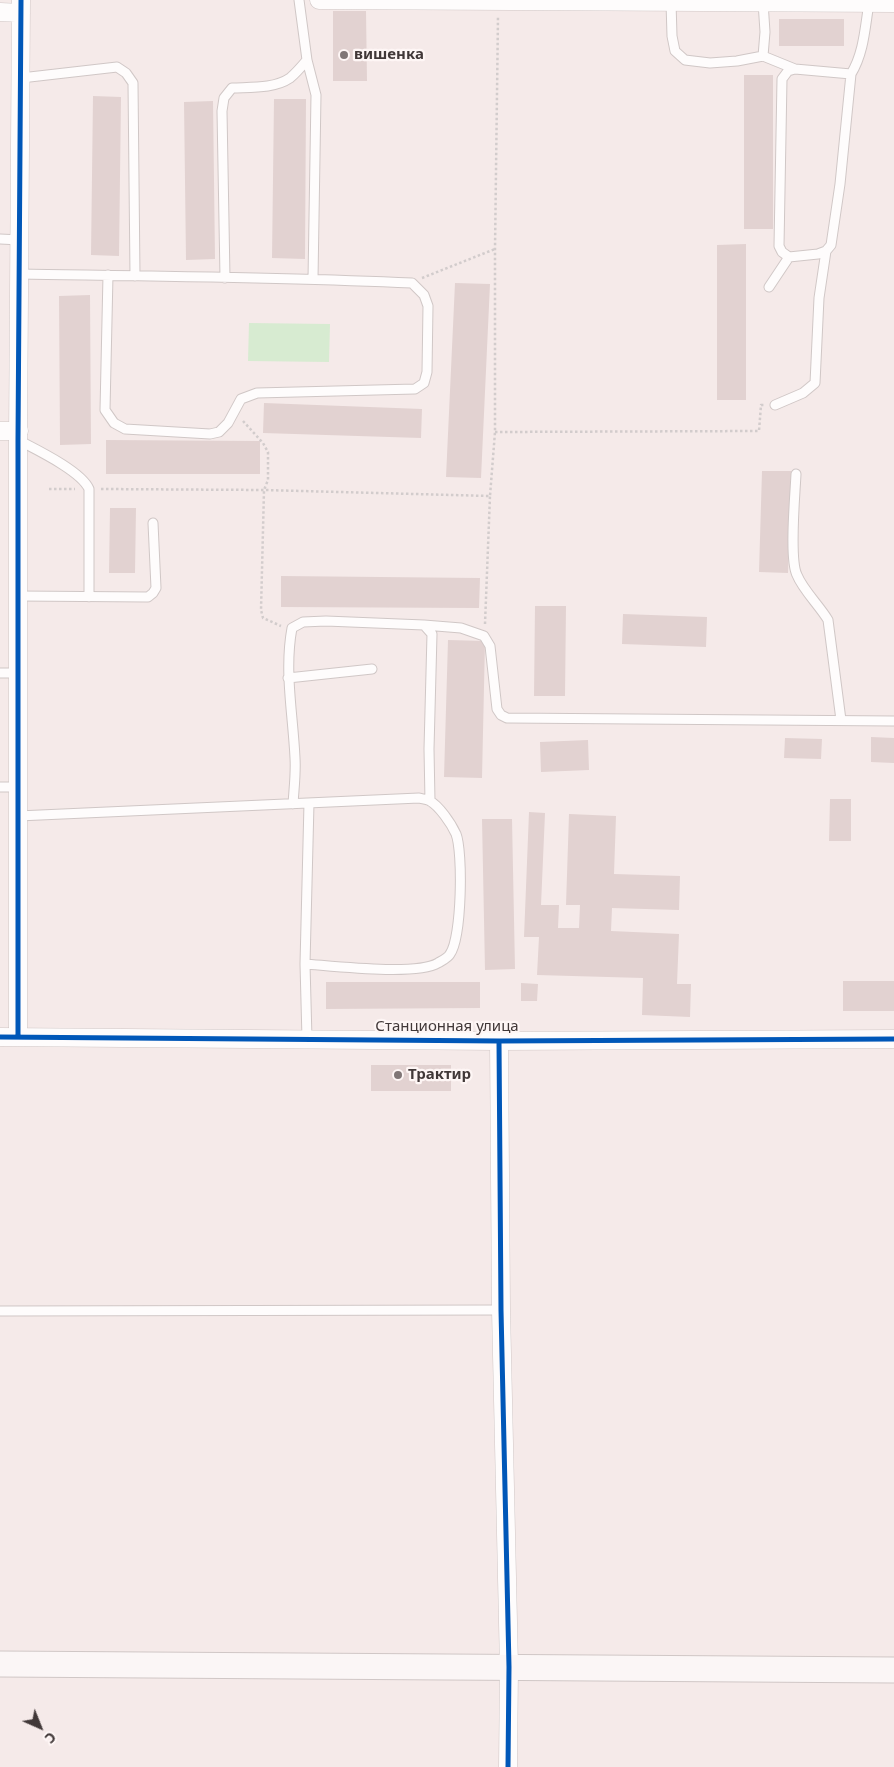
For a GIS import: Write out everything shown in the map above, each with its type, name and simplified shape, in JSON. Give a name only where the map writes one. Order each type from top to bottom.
[{"type":"main road","points":[[0,1664],[894,1670]]},
{"type":"street","points":[[319,0],[894,3]]},
{"type":"street","points":[[0,12],[21,6],[18,436],[18,1037]]},
{"type":"street","points":[[0,431],[18,436]]},
{"type":"street","name":"Станционная улица","points":[[0,1038],[500,1041],[894,1040]]},
{"type":"street","points":[[500,1041],[502,1310],[509,1667],[508,1767]]},
{"type":"lane","points":[[299,0],[307,60],[316,95],[313,279]]},
{"type":"lane","points":[[671,2],[672,36],[675,51],[685,60],[719,62],[763,56],[795,69],[851,74]]},
{"type":"lane","points":[[763,2],[765,32],[763,56]]},
{"type":"lane","points":[[795,69],[788,72],[782,79],[779,246],[782,252],[789,257],[818,254],[831,245],[839,193],[851,74],[858,63],[869,3]]},
{"type":"lane","points":[[225,278],[222,111],[224,98],[232,88],[280,83],[291,77],[307,60]]},
{"type":"lane","points":[[21,78],[117,68],[130,78],[133,83],[135,276]]},
{"type":"lane","points":[[0,239],[20,240]]},
{"type":"lane","points":[[775,405],[803,393],[815,383],[819,298],[826,250]]},
{"type":"lane","points":[[769,287],[789,257]]},
{"type":"lane","points":[[20,274],[108,275],[225,278],[313,279],[412,283],[424,295],[428,306],[428,372],[424,383],[415,389],[258,393],[242,399],[228,423],[219,432],[210,434],[125,429],[114,423],[105,410],[108,275]]},
{"type":"lane","points":[[18,436],[86,483],[89,489],[89,597]]},
{"type":"lane","points":[[796,474],[795,573],[828,620],[841,720]]},
{"type":"lane","points":[[18,596],[148,597],[156,588],[153,523]]},
{"type":"lane","points":[[293,804],[295,759],[288,678],[289,642],[292,628],[303,622],[326,621],[424,625],[461,628],[484,636],[490,646],[497,709],[501,716],[507,718],[894,721]]},
{"type":"lane","points":[[424,625],[432,634],[429,749],[430,801]]},
{"type":"lane","points":[[288,678],[372,669]]},
{"type":"lane","points":[[0,673],[18,673]]},
{"type":"lane","points":[[0,788],[18,787]]},
{"type":"lane","points":[[18,816],[419,798],[430,801],[455,833],[460,849],[460,904],[456,938],[450,955],[436,964],[417,969],[350,968],[305,964]]},
{"type":"lane","points":[[307,1039],[305,964],[309,803]]},
{"type":"lane","points":[[0,1311],[502,1310]]},
{"type":"path","points":[[484,636],[490,496],[495,432],[498,0]]},
{"type":"path","points":[[412,283],[495,249]]},
{"type":"path","points":[[242,399],[243,423],[263,443],[268,452],[268,480],[264,490],[261,610],[264,618],[270,622],[292,628]]},
{"type":"path","points":[[495,432],[759,431],[761,405],[775,405]]},
{"type":"path","points":[[49,489],[264,490],[490,496]]},
{"type":"green space","points":[[249,323],[330,324],[329,362],[248,361]]},
{"type":"building","points":[[333,11],[366,11],[367,81],[333,81]]},
{"type":"building","points":[[779,19],[844,19],[844,46],[779,46]]},
{"type":"building","points":[[744,75],[773,75],[773,229],[744,229]]},
{"type":"building","points":[[93,96],[121,97],[119,256],[91,255]]},
{"type":"building","points":[[274,99],[306,99],[305,259],[272,258]]},
{"type":"building","points":[[213,101],[215,259],[186,260],[184,102]]},
{"type":"building","points":[[746,244],[746,400],[717,400],[717,245]]},
{"type":"building","points":[[455,283],[490,284],[481,478],[446,477]]},
{"type":"building","points":[[90,295],[91,444],[60,445],[59,296]]},
{"type":"building","points":[[264,403],[422,409],[421,438],[263,433]]},
{"type":"building","points":[[106,440],[260,441],[260,474],[106,474]]},
{"type":"building","points":[[762,471],[791,471],[788,573],[759,572]]},
{"type":"building","points":[[110,508],[136,508],[135,573],[109,573]]},
{"type":"building","points":[[281,576],[480,578],[479,608],[281,607]]},
{"type":"building","points":[[535,606],[566,606],[565,696],[534,696]]},
{"type":"building","points":[[623,614],[707,617],[706,647],[622,644]]},
{"type":"building","points":[[448,640],[485,641],[482,778],[444,777]]},
{"type":"building","points":[[871,737],[894,738],[894,763],[871,762]]},
{"type":"building","points":[[785,738],[822,739],[821,759],[784,758]]},
{"type":"building","points":[[588,740],[589,770],[541,772],[540,742]]},
{"type":"building","points":[[830,799],[851,799],[851,841],[829,841]]},
{"type":"building","points":[[529,812],[545,813],[541,905],[559,905],[558,928],[579,928],[580,905],[566,905],[569,814],[616,816],[614,874],[680,876],[679,910],[612,908],[611,931],[679,934],[677,984],[691,984],[690,1017],[642,1015],[643,978],[537,975],[539,937],[524,937]]},
{"type":"building","points":[[482,819],[512,819],[515,969],[485,970]]},
{"type":"building","points":[[843,981],[894,981],[894,1011],[843,1011]]},
{"type":"building","points":[[326,982],[480,982],[480,1008],[326,1009]]},
{"type":"building","points":[[521,983],[538,984],[537,1001],[521,1001]]},
{"type":"building","points":[[371,1065],[451,1065],[451,1091],[371,1091]]},
{"type":"cycle path","points":[[18,1037],[18,440],[21,0]]},
{"type":"cycle path","points":[[0,1037],[499,1041],[894,1039]]},
{"type":"cycle path","points":[[499,1041],[501,1310],[509,1667],[508,1767]]},
{"type":"place","name":"вишенка","points":[[344,55]]},
{"type":"place","name":"Трактир","points":[[398,1075]]}]
